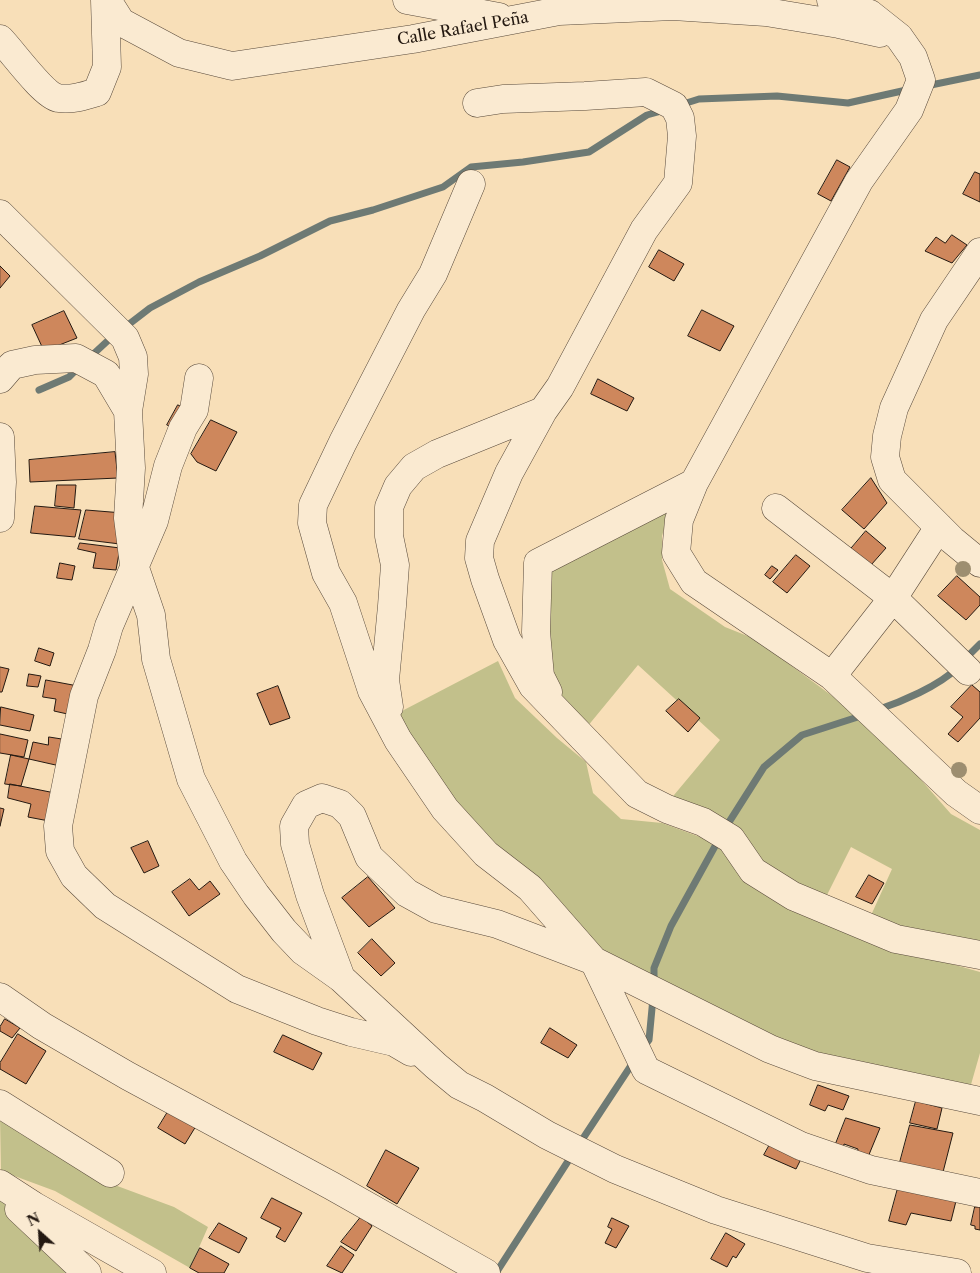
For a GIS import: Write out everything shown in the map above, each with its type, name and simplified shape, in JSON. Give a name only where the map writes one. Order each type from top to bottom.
[{"type":"street","name":"Calle Rafael Peña","points":[[106,0],[121,22],[179,53],[232,66],[413,39],[560,11],[673,6],[766,12],[839,24],[899,37]]},
{"type":"street","points":[[0,39],[37,82],[56,98],[76,98],[96,92],[107,67],[106,0]]},
{"type":"street","points":[[407,0],[515,20]]},
{"type":"street","points":[[830,0],[870,14],[899,37],[913,57],[921,80],[909,110],[859,181],[694,483],[679,520],[676,553],[694,582],[832,676],[956,793],[980,810]]},
{"type":"street","points":[[477,103],[503,99],[646,92],[674,106],[680,118],[682,136],[678,182],[644,230],[560,387],[543,411],[506,481],[480,541],[480,558],[485,579],[507,640],[533,686],[637,794],[667,809],[703,822],[730,839],[753,871],[793,896],[896,939],[980,955]]},
{"type":"street","points":[[471,184],[433,274],[411,310],[343,442],[314,505],[312,523],[326,573],[343,603],[372,691],[398,740],[445,809],[486,854],[530,888],[594,961],[646,1070],[801,1146],[871,1170],[980,1193]]},
{"type":"street","points":[[0,214],[125,338],[133,357],[134,374],[128,410],[131,468],[128,518],[134,565],[151,615],[156,659],[191,779],[233,861],[284,931],[303,951],[341,978],[459,1085],[485,1098],[547,1135],[615,1169],[716,1210],[867,1258],[957,1273]]},
{"type":"street","points":[[977,555],[939,527],[892,480],[885,457],[886,436],[894,408],[934,320],[980,252]]},
{"type":"street","points":[[0,379],[12,365],[35,360],[76,358],[106,374],[128,410]]},
{"type":"street","points":[[199,378],[194,410],[183,428],[171,459],[154,521],[134,565],[84,696],[58,826],[60,851],[74,876],[105,906],[237,989],[317,1021],[394,1042],[436,1066]]},
{"type":"street","points":[[398,740],[388,703],[385,680],[395,565],[388,536],[389,507],[398,486],[414,467],[437,454],[543,411]]},
{"type":"street","points":[[0,436],[2,467],[0,518]]},
{"type":"street","points":[[556,711],[540,676],[536,632],[538,563],[694,483]]},
{"type":"street","points":[[776,508],[893,598],[968,671]]},
{"type":"street","points":[[832,676],[893,598],[939,527]]},
{"type":"street","points":[[116,610],[128,603],[138,604],[144,607],[151,615]]},
{"type":"street","points":[[341,978],[310,895],[295,844],[294,826],[306,805],[322,798],[340,804],[352,816],[369,857],[407,893],[436,909],[497,924],[594,961],[770,1049],[815,1066],[980,1101]]},
{"type":"street","points":[[0,998],[42,1026],[120,1072],[332,1186],[486,1273]]},
{"type":"street","points":[[0,1104],[110,1173]]},
{"type":"street","points":[[0,1184],[34,1206],[152,1273]]},
{"type":"street","points":[[0,1188],[23,1214],[87,1273]]},
{"type":"shaded area","points":[[671,505],[662,536],[662,560],[670,589],[725,627],[755,639],[854,712],[894,749],[951,814],[980,830],[980,948],[868,922],[892,869],[851,847],[823,903],[669,801],[720,740],[638,665],[587,727],[556,693],[543,648],[549,568]]},
{"type":"shaded area","points":[[498,661],[515,698],[557,738],[586,762],[593,793],[621,819],[662,823],[711,841],[729,853],[743,876],[781,905],[860,938],[980,972],[980,1053],[968,1095],[816,1059],[591,945],[482,841],[406,738],[400,712]]},
{"type":"shaded area","points":[[0,1116],[93,1177],[174,1207],[208,1227],[190,1268],[55,1191],[1,1171]]},
{"type":"shaded area","points":[[0,1184],[92,1273],[0,1273]]},
{"type":"building","points":[[837,160],[850,167],[831,201],[818,194]]},
{"type":"building","points":[[975,172],[980,174],[980,202],[963,194]]},
{"type":"building","points":[[952,235],[967,245],[952,263],[925,251],[936,237],[945,243]]},
{"type":"building","points":[[659,250],[684,264],[674,281],[649,267]]},
{"type":"building","points":[[0,266],[10,276],[0,288]]},
{"type":"building","points":[[702,310],[734,326],[720,351],[688,336]]},
{"type":"building","points":[[64,311],[77,338],[44,351],[32,325]]},
{"type":"building","points":[[598,379],[634,398],[627,411],[591,394]]},
{"type":"building","points":[[178,405],[190,411],[179,430],[167,425]]},
{"type":"building","points":[[211,420],[237,432],[216,471],[197,462],[191,454]]},
{"type":"building","points":[[115,452],[118,478],[30,482],[29,460]]},
{"type":"building","points":[[871,478],[887,503],[864,529],[842,510]]},
{"type":"building","points":[[57,485],[76,485],[74,508],[55,506]]},
{"type":"building","points":[[35,506],[81,510],[75,537],[31,533]]},
{"type":"building","points":[[86,510],[123,513],[120,544],[79,539]]},
{"type":"building","points":[[866,531],[886,548],[864,573],[844,557]]},
{"type":"building","points":[[80,543],[120,548],[116,570],[93,568],[96,553],[78,549]]},
{"type":"building","points":[[796,555],[810,566],[787,593],[773,582]]},
{"type":"building","points":[[60,563],[75,566],[72,580],[57,578]]},
{"type":"building","points":[[772,566],[778,570],[770,579],[765,575]]},
{"type":"building","points":[[957,576],[980,597],[980,605],[966,620],[938,596]]},
{"type":"building","points":[[39,648],[54,653],[50,666],[35,661]]},
{"type":"building","points":[[0,667],[9,669],[2,692],[0,692]]},
{"type":"building","points":[[29,674],[41,676],[38,687],[27,686]]},
{"type":"building","points":[[46,680],[78,686],[72,715],[54,711],[56,699],[43,697]]},
{"type":"building","points":[[972,685],[980,692],[980,718],[958,742],[948,734],[963,717],[951,707]]},
{"type":"building","points":[[278,686],[290,718],[270,725],[257,694]]},
{"type":"building","points":[[679,699],[700,718],[688,732],[666,711]]},
{"type":"building","points":[[1,707],[34,715],[30,731],[0,725]]},
{"type":"building","points":[[0,734],[28,740],[24,757],[0,753]]},
{"type":"building","points":[[49,737],[68,740],[60,766],[29,759],[33,742],[48,745]]},
{"type":"building","points":[[11,755],[29,759],[21,786],[5,784]]},
{"type":"building","points":[[10,784],[55,793],[49,821],[28,817],[31,804],[8,798]]},
{"type":"building","points":[[0,808],[4,809],[0,826]]},
{"type":"building","points":[[148,841],[159,866],[144,873],[131,848]]},
{"type":"building","points":[[869,875],[884,883],[872,904],[856,897]]},
{"type":"building","points":[[368,877],[395,908],[369,927],[342,898]]},
{"type":"building","points":[[190,879],[199,890],[210,881],[220,894],[189,916],[172,892]]},
{"type":"building","points":[[372,939],[395,963],[381,976],[358,953]]},
{"type":"building","points":[[5,1019],[20,1028],[12,1038],[0,1031],[0,1027]]},
{"type":"building","points":[[550,1028],[577,1045],[568,1058],[541,1043]]},
{"type":"building","points":[[18,1034],[46,1051],[26,1084],[0,1069],[0,1063]]},
{"type":"building","points":[[283,1035],[322,1053],[313,1070],[274,1052]]},
{"type":"building","points":[[818,1085],[849,1096],[843,1110],[828,1105],[825,1111],[810,1105]]},
{"type":"building","points":[[916,1101],[942,1108],[937,1129],[910,1123]]},
{"type":"building","points":[[169,1110],[196,1126],[185,1144],[158,1128]]},
{"type":"building","points":[[846,1118],[880,1128],[868,1157],[857,1154],[858,1149],[844,1144],[843,1149],[835,1146]]},
{"type":"building","points":[[910,1125],[953,1133],[942,1176],[899,1166]]},
{"type":"building","points":[[773,1139],[804,1153],[796,1169],[764,1155]]},
{"type":"building","points":[[386,1150],[419,1168],[397,1204],[367,1186]]},
{"type":"building","points":[[898,1188],[956,1201],[951,1221],[911,1213],[906,1225],[889,1221]]},
{"type":"building","points":[[272,1198],[302,1213],[285,1242],[276,1237],[281,1228],[261,1218]]},
{"type":"building","points":[[975,1207],[980,1207],[980,1230],[975,1229],[975,1226],[971,1225]]},
{"type":"building","points":[[361,1217],[372,1226],[356,1251],[341,1242]]},
{"type":"building","points":[[612,1218],[629,1226],[616,1248],[605,1243],[612,1229],[608,1227]]},
{"type":"building","points":[[219,1223],[247,1238],[239,1253],[209,1238]]},
{"type":"building","points":[[726,1233],[745,1244],[736,1258],[733,1256],[727,1267],[711,1259]]},
{"type":"building","points":[[341,1246],[354,1255],[342,1273],[327,1266]]},
{"type":"building","points":[[200,1248],[229,1264],[224,1273],[199,1273],[190,1268]]},
{"type":"waterway","points":[[926,86],[980,75]]},
{"type":"waterway","points":[[680,105],[699,99],[777,96],[848,103],[911,89]]},
{"type":"waterway","points":[[124,328],[150,308],[199,282],[260,256],[330,221],[373,210],[443,187],[471,167],[523,162],[589,152],[647,115],[665,110]]},
{"type":"waterway","points":[[88,359],[115,334]]},
{"type":"waterway","points":[[39,390],[69,377],[80,366]]},
{"type":"waterway","points":[[964,660],[980,644]]},
{"type":"waterway","points":[[877,710],[930,687],[957,668]]},
{"type":"waterway","points":[[724,830],[764,767],[802,735],[864,715]]},
{"type":"waterway","points":[[654,985],[654,968],[671,926],[719,839]]},
{"type":"waterway","points":[[643,1048],[649,1040],[653,998]]},
{"type":"waterway","points":[[578,1146],[634,1061]]},
{"type":"waterway","points":[[496,1273],[572,1155]]}]
